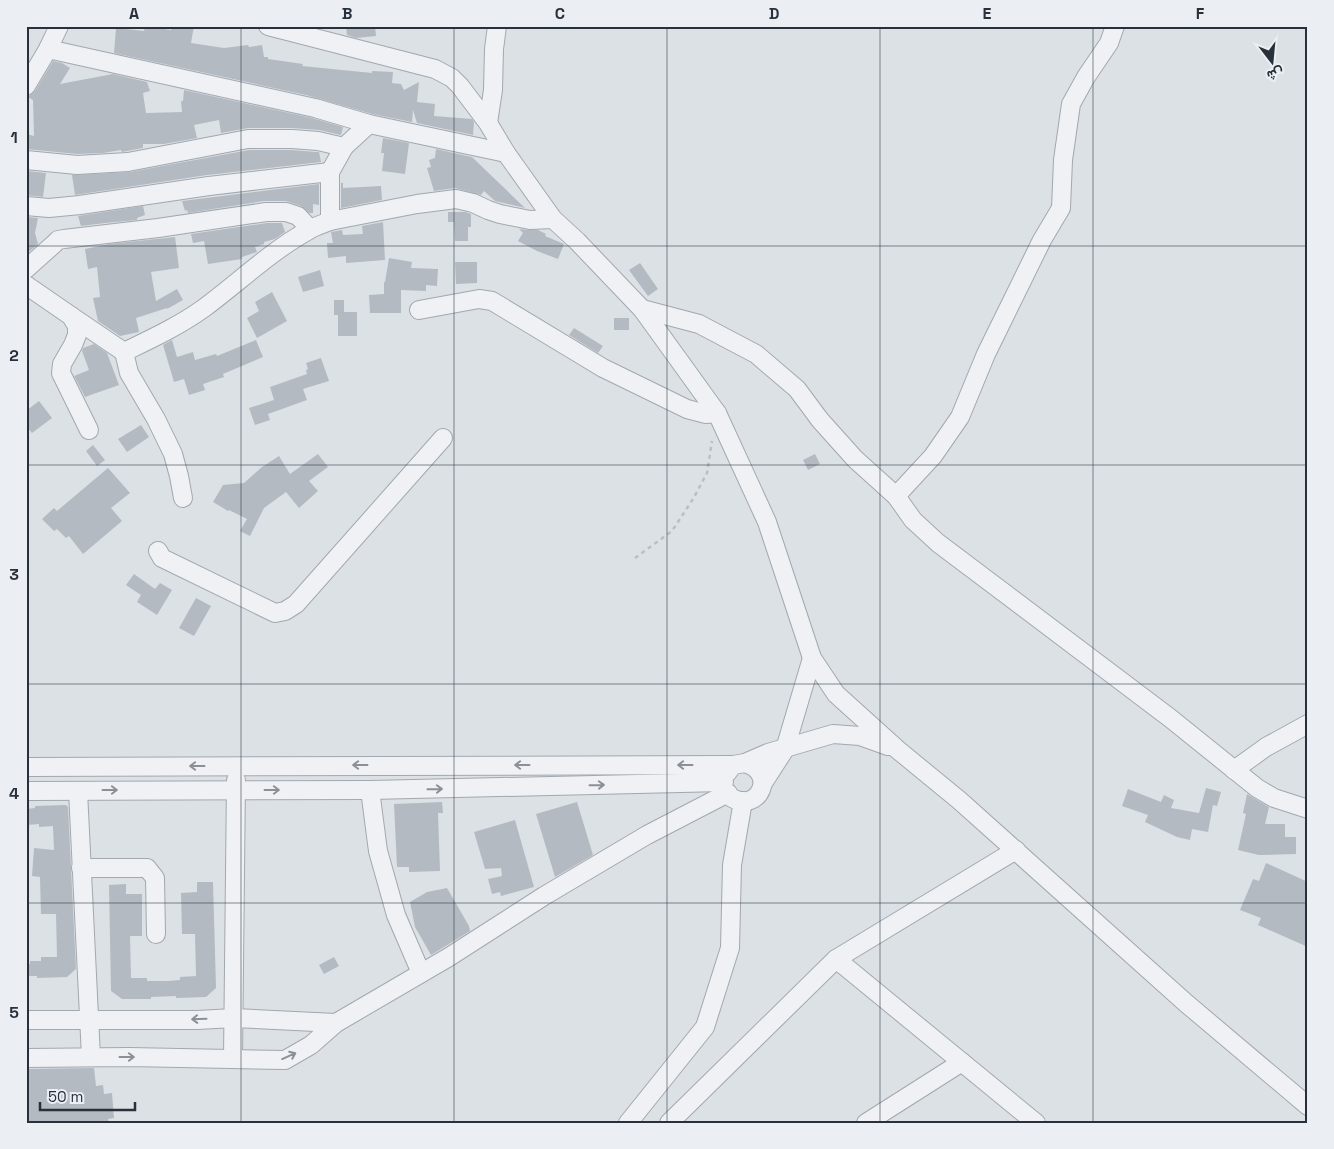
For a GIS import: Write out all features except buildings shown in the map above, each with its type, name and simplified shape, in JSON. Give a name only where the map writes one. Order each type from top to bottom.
[{"type":"street","points":[[26,86],[59,26]]},
{"type":"street","points":[[268,26],[435,69],[452,78],[460,86],[553,219],[577,241],[642,309],[717,413],[767,522],[812,658],[836,694],[898,750],[1016,850],[1187,1004],[1308,1106]]},
{"type":"street","points":[[488,124],[493,90],[494,49],[497,26]]},
{"type":"street","points":[[896,496],[933,456],[960,417],[986,354],[1042,240],[1061,208],[1062,160],[1071,104],[1086,77],[1109,43],[1116,26]]},
{"type":"street","points":[[48,49],[315,108],[369,124],[506,153]]},
{"type":"street","points":[[330,221],[330,172],[344,147],[369,124]]},
{"type":"street","points":[[26,160],[77,165],[128,162],[248,139],[318,141],[344,147]]},
{"type":"street","points":[[26,206],[49,208],[80,205],[209,186],[330,172]]},
{"type":"street","points":[[124,352],[177,326],[204,308],[258,265],[310,229],[330,221],[418,204],[456,199],[515,217],[530,220],[553,219]]},
{"type":"street","points":[[26,268],[58,240],[64,239],[158,228],[266,212],[286,212],[298,216],[310,229]]},
{"type":"street","points":[[26,285],[124,352],[129,373],[156,419],[173,454],[183,498]]},
{"type":"street","points":[[419,310],[479,299],[492,301],[603,368],[687,409],[706,414],[717,413]]},
{"type":"street","points":[[642,309],[699,324],[756,354],[796,389],[820,420],[856,459],[896,496],[913,520],[938,543],[1162,712],[1257,788],[1274,798],[1308,809]]},
{"type":"street","points":[[71,316],[77,326],[77,335],[62,364],[61,373],[88,430]]},
{"type":"street","points":[[158,551],[162,558],[275,613],[285,611],[296,604],[443,438]]},
{"type":"street","points":[[26,791],[732,792],[749,801],[759,794],[763,783],[784,748],[812,658]]},
{"type":"street","points":[[1234,770],[1266,747],[1308,724]]},
{"type":"street","points":[[628,1123],[705,1027],[730,948],[732,792],[725,776],[739,764],[768,753],[833,734],[860,736],[898,750]]},
{"type":"street","points":[[26,767],[739,764],[756,768],[763,783]]},
{"type":"street","points":[[233,1059],[236,766]]},
{"type":"street","points":[[78,790],[91,1057]]},
{"type":"street","points":[[370,790],[378,852],[396,915],[421,973]]},
{"type":"street","points":[[26,1058],[91,1057],[285,1060],[311,1045],[336,1022],[421,973],[544,896],[648,835],[732,792]]},
{"type":"street","points":[[668,1123],[836,959],[1016,850]]},
{"type":"street","points":[[82,868],[147,868],[155,878],[156,934]]},
{"type":"street","points":[[836,959],[1036,1123]]},
{"type":"street","points":[[26,1020],[197,1020],[234,1018],[336,1022]]},
{"type":"street","points":[[866,1123],[962,1062]]},
{"type":"path","points":[[635,558],[672,530],[693,500],[707,473],[713,439]]}]
